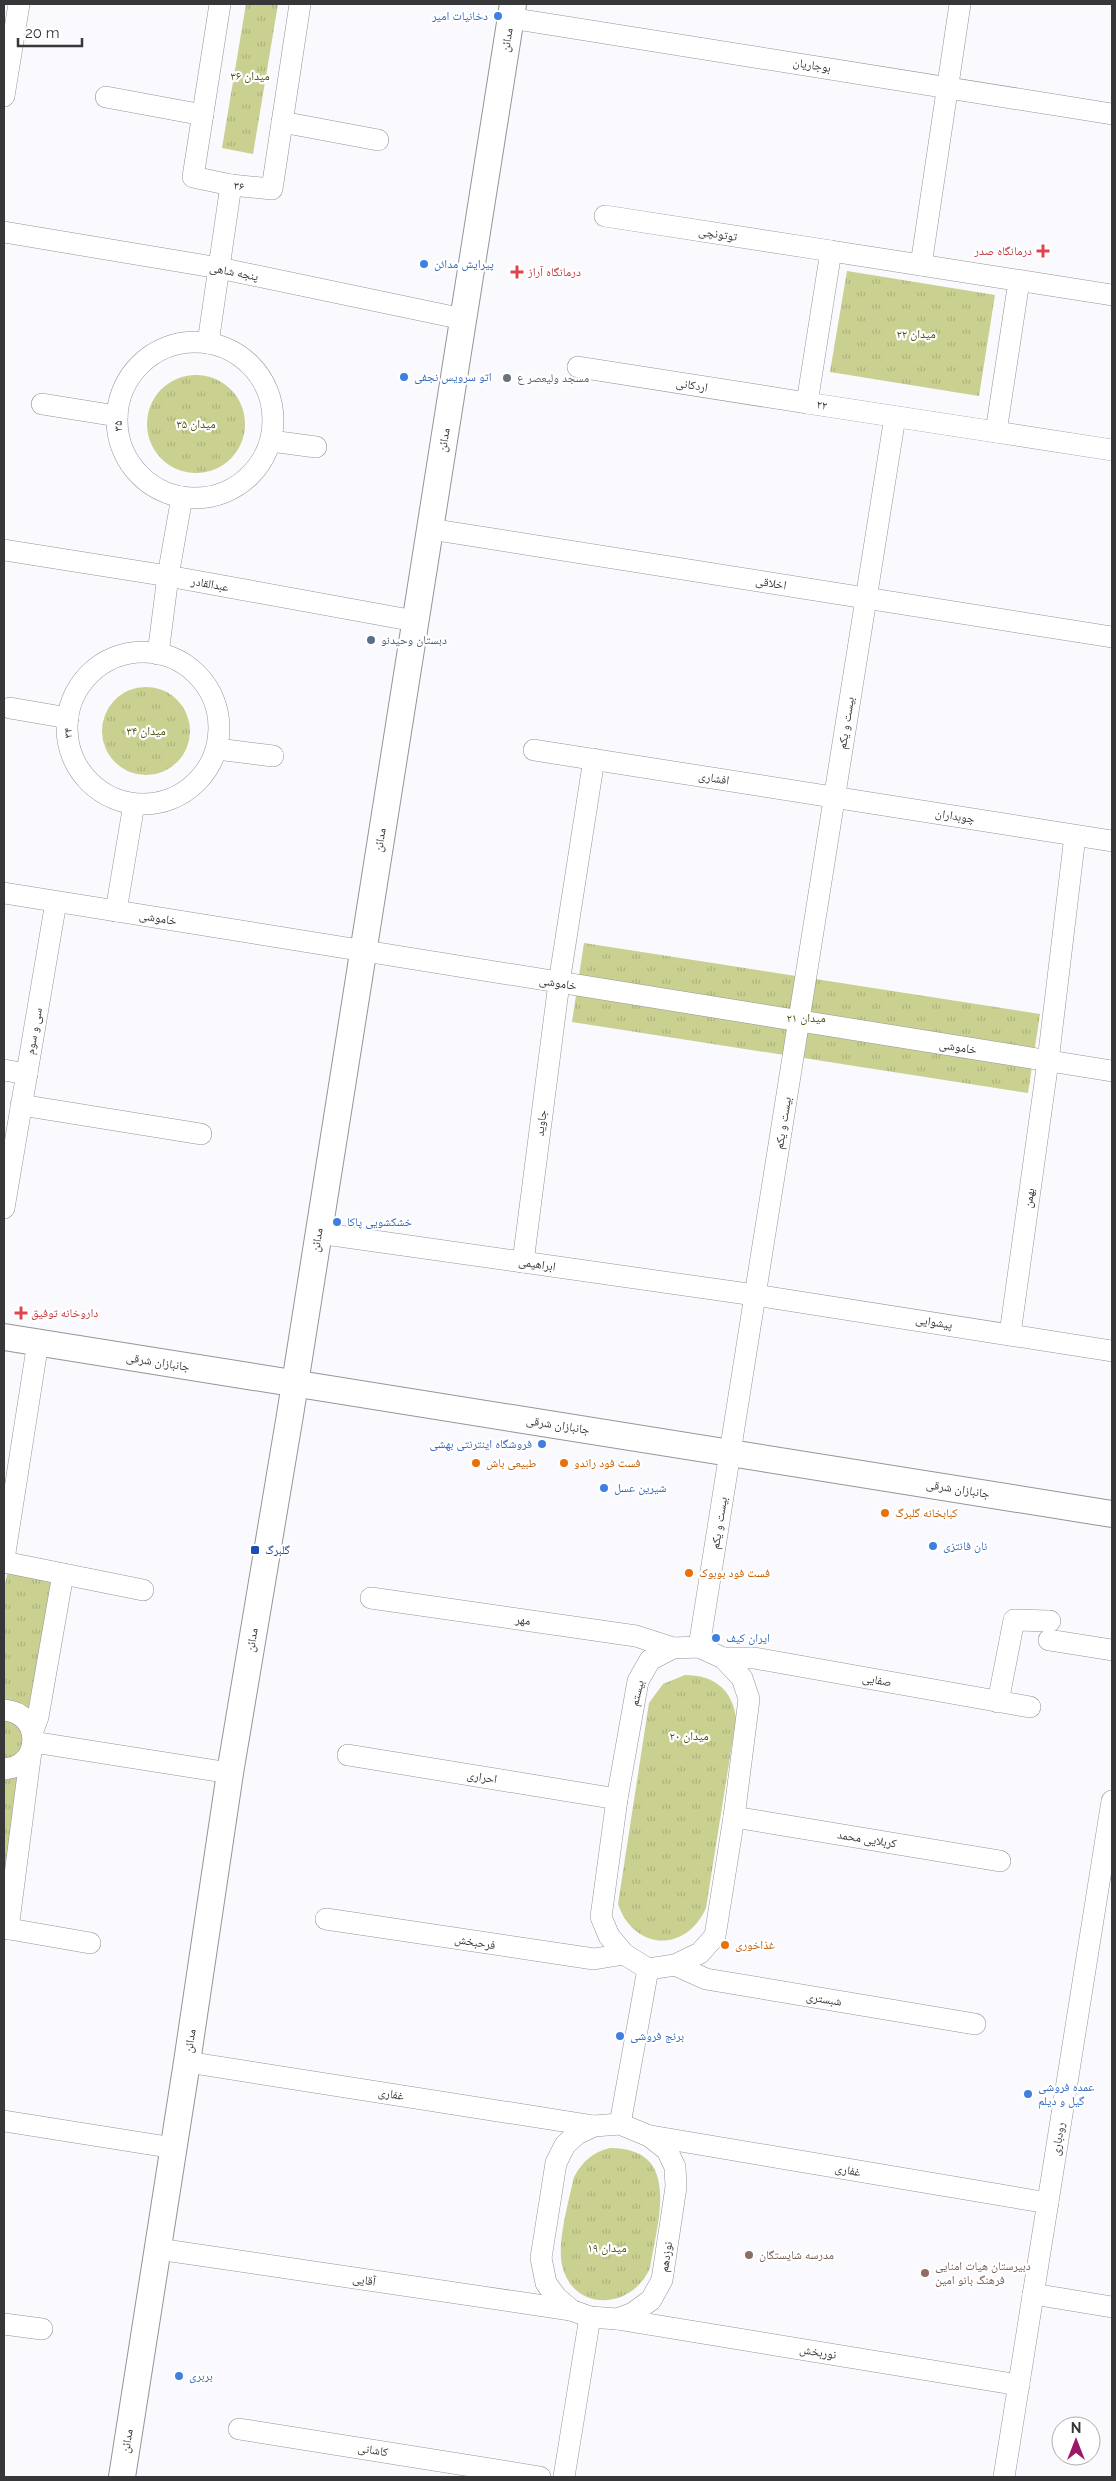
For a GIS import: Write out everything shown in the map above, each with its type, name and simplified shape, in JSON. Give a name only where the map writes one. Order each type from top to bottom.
[{"type":"main road","name":"مدائن","points":[[122,2477],[174,2148],[230,1773],[363,952],[512,11]]},
{"type":"main road","name":"جانبازان شرقی","points":[[4,1337],[1112,1514]]},
{"type":"street","points":[[4,96],[19,4]]},
{"type":"street","name":"۳۶","points":[[220,4],[193,177],[231,185],[272,189],[300,4]]},
{"type":"street","points":[[921,265],[960,4]]},
{"type":"street","name":"بوجاریان","points":[[512,11],[1112,114]]},
{"type":"street","points":[[106,97],[203,115]]},
{"type":"street","points":[[282,122],[378,140]]},
{"type":"street","points":[[208,343],[231,185]]},
{"type":"street","name":"توتونچی","points":[[605,216],[831,251]]},
{"type":"street","name":"پنجه شاهی","points":[[4,232],[219,268],[463,319]]},
{"type":"street","points":[[831,251],[1112,295]]},
{"type":"street","name":"۲۲","points":[[831,251],[807,403],[1112,450]]},
{"type":"street","points":[[996,432],[1019,281]]},
{"type":"street","name":"۳۵","points":[[182,343],[208,343],[233,352],[253,368],[263,382],[268,390],[274,415],[271,441],[262,462],[247,480],[228,492],[205,498],[182,498],[160,490],[142,477],[128,459],[119,438],[117,416],[123,390],[137,368],[157,352],[182,343]]},
{"type":"street","name":"اردکانی","points":[[578,367],[807,403]]},
{"type":"street","points":[[42,404],[117,416]]},
{"type":"street","name":"بیست و یکم","points":[[699,1647],[895,417]]},
{"type":"street","points":[[271,441],[316,447]]},
{"type":"street","points":[[158,654],[168,576],[182,498]]},
{"type":"street","name":"اخلاقی","points":[[430,529],[1112,638]]},
{"type":"street","name":"عبدالقادر","points":[[4,550],[168,576],[415,621]]},
{"type":"street","name":"۳۴","points":[[133,653],[158,654],[181,662],[200,678],[214,699],[220,724],[217,748],[208,768],[188,789],[176,797],[155,804],[134,804],[110,797],[91,784],[76,764],[68,742],[68,718],[75,694],[90,674],[110,660],[133,653]]},
{"type":"street","points":[[10,708],[68,718]]},
{"type":"street","points":[[217,748],[273,756]]},
{"type":"street","name":"افشاری","points":[[534,750],[834,797]]},
{"type":"street","points":[[559,983],[594,760]]},
{"type":"street","name":"چوبداران","points":[[834,797],[1112,841]]},
{"type":"street","points":[[116,912],[134,804]]},
{"type":"street","points":[[1048,1061],[1075,836]]},
{"type":"street","name":"خاموشی","points":[[4,893],[1112,1071]]},
{"type":"street","name":"سی و سوم","points":[[4,1208],[8,1159],[27,1074],[56,902]]},
{"type":"street","name":"جاوید","points":[[523,1262],[559,983]]},
{"type":"street","name":"بهمن","points":[[1010,1334],[1048,1061]]},
{"type":"street","points":[[4,1070],[27,1074]]},
{"type":"street","points":[[21,1105],[201,1134]]},
{"type":"street","name":"ابراهیمی","points":[[318,1233],[755,1295]]},
{"type":"street","name":"پیشوایی","points":[[755,1295],[1112,1351]]},
{"type":"street","points":[[38,1342],[4,1560],[143,1590]]},
{"type":"street","points":[[62,1574],[38,1717],[32,1742],[6,1928],[90,1942]]},
{"type":"street","name":"مهر","points":[[371,1598],[636,1636],[673,1648]]},
{"type":"street","points":[[998,1702],[1014,1620],[1112,1650]]},
{"type":"street","name":"بیستم","points":[[699,1647],[723,1658],[742,1678],[749,1699],[734,1817],[715,1936],[700,1954],[675,1965],[648,1969],[624,1954],[609,1936],[601,1917],[617,1799],[638,1680],[650,1660],[673,1648],[699,1647]]},
{"type":"street","name":"صفایی","points":[[723,1658],[754,1658],[1030,1707]]},
{"type":"street","points":[[4,1710],[15,1712],[23,1717],[32,1742],[25,1760],[16,1766],[4,1769]]},
{"type":"street","points":[[32,1742],[230,1773]]},
{"type":"street","name":"احراری","points":[[348,1755],[617,1799]]},
{"type":"street","name":"رودباری","points":[[1004,2477],[1112,1801]]},
{"type":"street","name":"کربلایی محمد","points":[[734,1817],[1000,1861]]},
{"type":"street","name":"فرحبخش","points":[[326,1919],[594,1960],[624,1954]]},
{"type":"street","name":"شبستری","points":[[675,1965],[706,1979],[974,2024]]},
{"type":"street","points":[[620,2124],[648,1969]]},
{"type":"street","name":"غفاری","points":[[187,2062],[594,2126]]},
{"type":"street","points":[[4,2121],[174,2148]]},
{"type":"street","name":"نوزدهم","points":[[620,2124],[649,2136],[667,2150],[675,2168],[676,2187],[662,2280],[651,2300],[633,2314],[617,2319],[580,2314],[556,2297],[546,2283],[541,2258],[556,2163],[565,2145],[577,2134],[594,2126],[620,2124]]},
{"type":"street","name":"غفاری","points":[[649,2136],[1048,2204]]},
{"type":"street","name":"آقایی","points":[[158,2249],[580,2314]]},
{"type":"street","points":[[1033,2294],[1112,2306]]},
{"type":"street","points":[[564,2477],[580,2314]]},
{"type":"street","name":"نوربخش","points":[[617,2319],[1019,2385]]},
{"type":"street","points":[[4,2324],[42,2329]]},
{"type":"street","name":"کاشانی","points":[[239,2429],[507,2474],[540,2477]]},
{"type":"green space","name":"میدان ۳۶","points":[[246,4],[278,4],[253,154],[222,148]]},
{"type":"green space","name":"میدان ۲۲","points":[[847,271],[995,295],[979,396],[830,372]]},
{"type":"green space","name":"میدان ۳۵","points":[[196,375],[206,376],[223,383],[237,397],[244,414],[244,434],[237,451],[223,465],[206,472],[196,473],[186,472],[169,465],[155,451],[148,434],[147,424],[148,414],[155,397],[169,383],[186,376]]},
{"type":"green space","name":"میدان ۳۴","points":[[146,687],[163,691],[177,700],[186,714],[190,731],[186,748],[177,762],[163,771],[146,775],[129,771],[115,762],[106,748],[102,731],[106,714],[115,700],[129,691]]},
{"type":"green space","name":"میدان ۲۱","points":[[584,943],[1040,1014],[1028,1093],[572,1022]]},
{"type":"green space","points":[[8,1570],[56,1578],[4,1906],[4,1589]]},
{"type":"green space","name":"میدان ۲۰","points":[[685,1675],[705,1678],[720,1686],[731,1700],[736,1719],[706,1908],[697,1923],[686,1933],[674,1939],[660,1940],[648,1938],[636,1931],[626,1920],[618,1904],[649,1703],[663,1684]]},
{"type":"green space","name":"میدان ۱۹","points":[[610,2148],[633,2151],[648,2160],[657,2174],[660,2191],[660,2210],[650,2268],[642,2282],[630,2292],[617,2298],[603,2300],[590,2298],[578,2292],[568,2281],[562,2265],[561,2245],[564,2221],[574,2177],[589,2158],[598,2152]]},
{"type":"place","name":"دخانیات امیر","points":[[498,16]]},
{"type":"place","name":"درمانگاه صدر","points":[[1043,251]]},
{"type":"place","name":"پیرایش مدائن","points":[[424,264]]},
{"type":"place","name":"درمانگاه آراز","points":[[517,272]]},
{"type":"place","name":"اتو سرویس نجفی","points":[[404,377]]},
{"type":"place","name":"مسجد ولیعصر ع","points":[[507,378]]},
{"type":"place","name":"دبستان وحیدنو","points":[[371,640]]},
{"type":"place","name":"خشکشویی پاکا","points":[[337,1222]]},
{"type":"place","name":"داروخانه توفیق","points":[[21,1313]]},
{"type":"place","name":"فروشگاه اینترنتی بهشی","points":[[542,1444]]},
{"type":"place","name":"طبیعی باش","points":[[476,1463]]},
{"type":"place","name":"فست فود راندو","points":[[564,1463]]},
{"type":"place","name":"شیرین عسل","points":[[604,1488]]},
{"type":"place","name":"کبابخانه گلبرگ","points":[[885,1513]]},
{"type":"place","name":"نان فانتزی","points":[[933,1546]]},
{"type":"place","name":"گلبرگ","points":[[255,1550]]},
{"type":"place","name":"فست فود بوبوک","points":[[689,1573]]},
{"type":"place","name":"ایران کیف","points":[[716,1638]]},
{"type":"place","name":"غذاخوری","points":[[725,1945]]},
{"type":"place","name":"برنج فروشی","points":[[620,2036]]},
{"type":"place","name":"عمده فروشی گیل و دیلم","points":[[1028,2094]]},
{"type":"place","name":"مدرسه شایستگان","points":[[749,2255]]},
{"type":"place","name":"دبیرستان هیات امنایی فرهنگ بانو امین","points":[[925,2273]]},
{"type":"place","name":"بربری","points":[[179,2376]]}]
